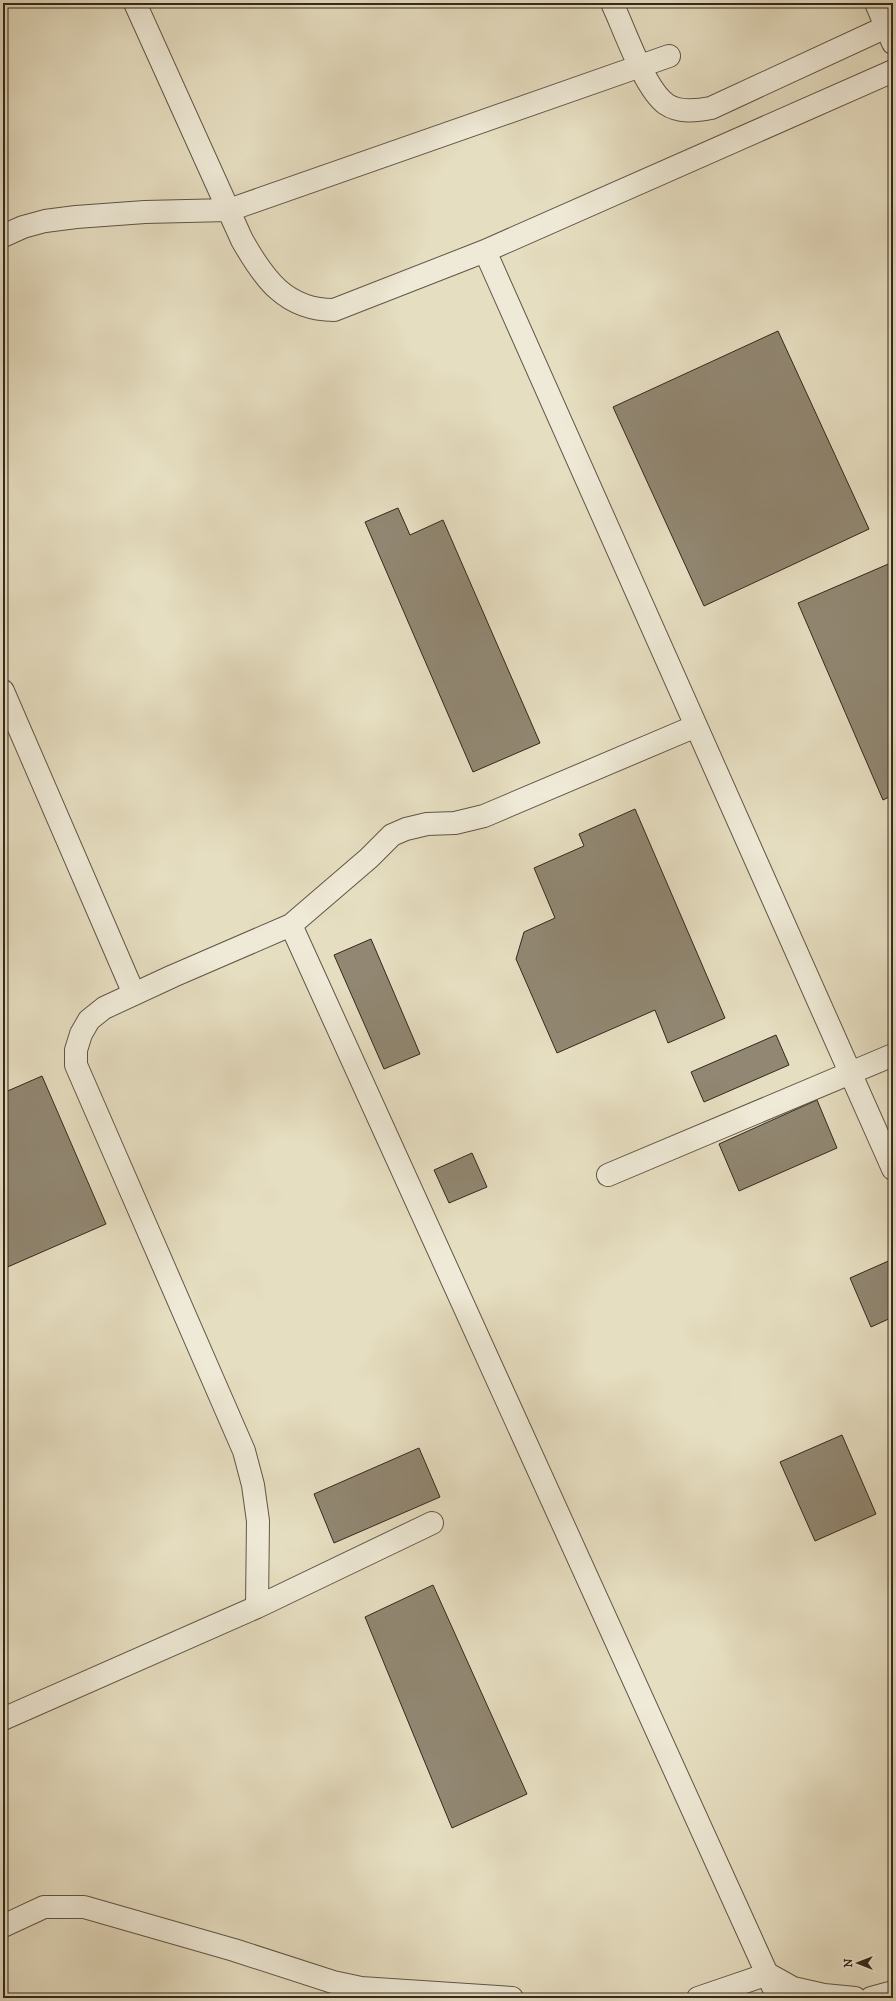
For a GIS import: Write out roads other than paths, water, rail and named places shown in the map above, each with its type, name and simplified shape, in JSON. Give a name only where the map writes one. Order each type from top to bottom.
[{"type":"lane","points":[[135,3],[242,240],[257,267],[273,285],[292,301],[314,309],[334,310],[484,251],[893,71]]},
{"type":"lane","points":[[612,3],[649,83],[659,98],[666,104],[687,111],[711,108],[890,35],[876,3]]},
{"type":"lane","points":[[3,236],[23,227],[45,221],[76,217],[145,212],[229,210],[669,56]]},
{"type":"lane","points":[[484,251],[893,1169]]},
{"type":"lane","points":[[3,691],[134,994]]},
{"type":"lane","points":[[256,1607],[258,1521],[253,1485],[244,1451],[76,1065],[76,1050],[81,1034],[90,1020],[104,1008],[291,925],[369,858],[392,835],[406,829],[426,824],[455,823],[484,816],[696,726]]},
{"type":"lane","points":[[291,925],[778,1998]]},
{"type":"lane","points":[[608,1175],[893,1055]]},
{"type":"lane","points":[[3,1718],[256,1607],[432,1522]]},
{"type":"lane","points":[[3,1926],[44,1907],[84,1907],[234,1950],[333,1982],[361,1988],[512,1998]]},
{"type":"lane","points":[[698,1998],[768,1974],[793,1988],[824,1995],[855,1998]]}]
